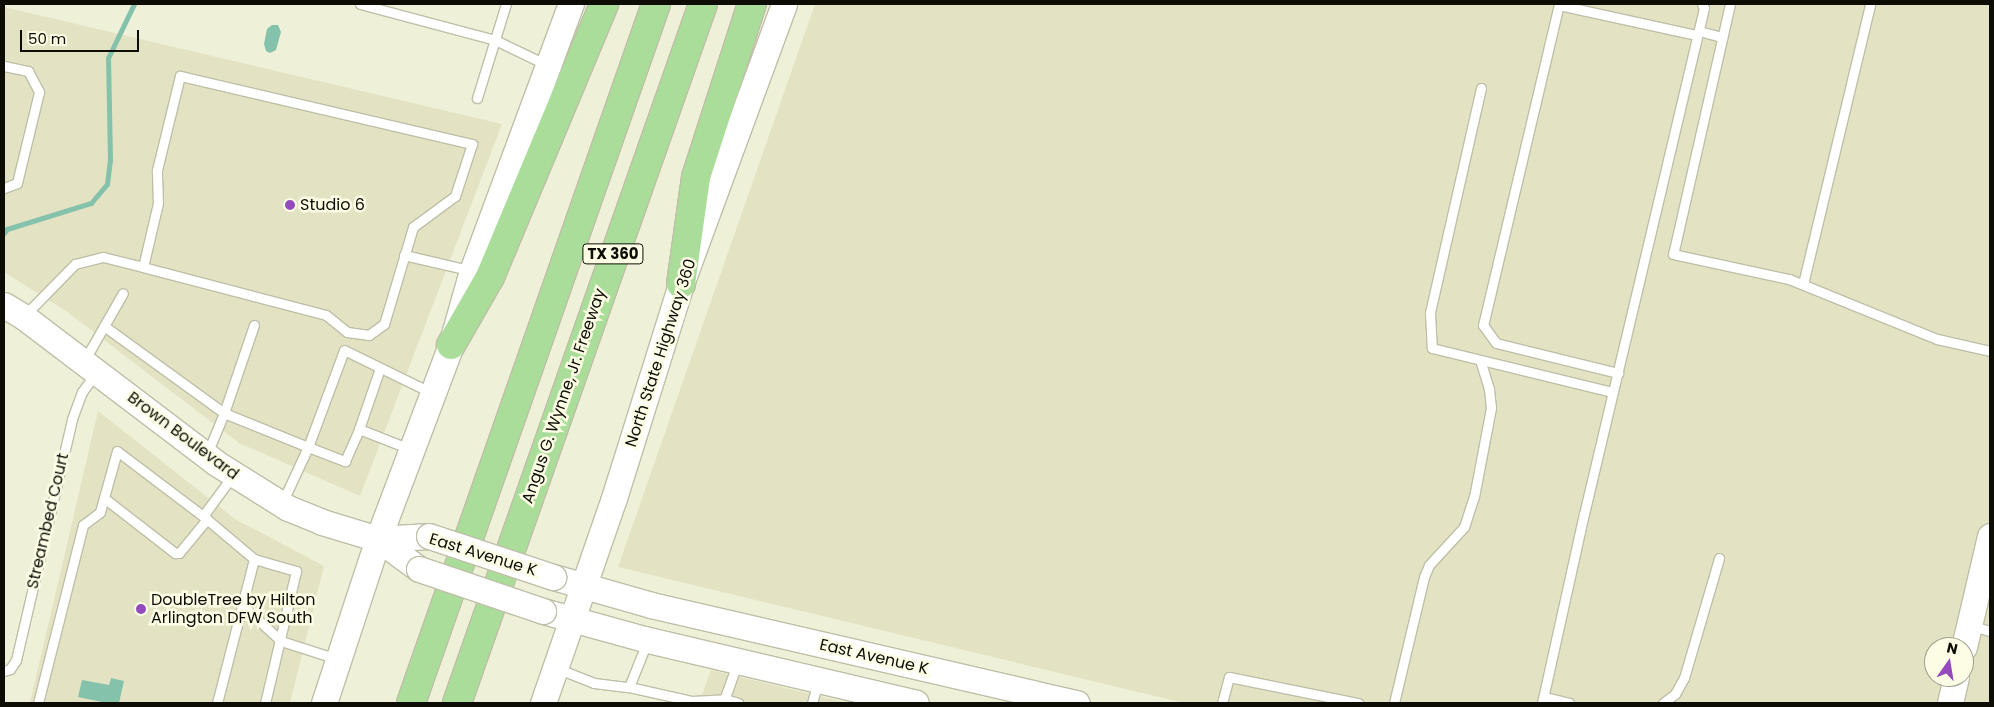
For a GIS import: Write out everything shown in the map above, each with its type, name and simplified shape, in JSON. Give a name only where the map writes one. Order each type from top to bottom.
[{"type":"highway","points":[[451,345],[490,277],[604,4]]},
{"type":"highway","name":"TX 360","points":[[411,703],[656,4]]},
{"type":"highway","name":"Angus G. Wynne, Jr. Freeway","points":[[457,703],[703,4]]},
{"type":"highway","points":[[681,284],[696,177],[752,4]]},
{"type":"highway","points":[[395,703],[429,651]]},
{"type":"street","points":[[324,703],[378,539],[451,345],[472,271],[546,65],[571,4]]},
{"type":"street","name":"North State Highway 360","points":[[543,703],[641,416],[681,284],[784,4]]},
{"type":"street","name":"Brown Boulevard","points":[[14,311],[90,366],[206,456],[234,475],[282,504],[322,522],[378,539]]},
{"type":"street","name":"East Avenue K","points":[[378,539],[428,536],[553,577],[651,605],[1078,703]]},
{"type":"street","points":[[1974,634],[1990,536]]},
{"type":"street","name":"East Avenue K","points":[[378,539],[419,569],[543,611],[648,640],[738,661],[815,692],[912,703]]},
{"type":"street","points":[[738,661],[746,627]]},
{"type":"street","points":[[1950,703],[1954,687]]},
{"type":"lane","points":[[360,4],[495,40],[546,65]]},
{"type":"lane","points":[[477,98],[506,4]]},
{"type":"lane","points":[[1618,372],[1496,343],[1483,325],[1559,4],[1722,37]]},
{"type":"lane","points":[[1569,703],[1543,700],[1613,392],[1704,8],[1702,4]]},
{"type":"lane","points":[[1730,4],[1673,254],[1789,278],[1937,339],[1990,351]]},
{"type":"lane","points":[[1803,284],[1870,4]]},
{"type":"lane","points":[[4,66],[28,70],[39,92],[17,183],[4,188]]},
{"type":"lane","points":[[14,311],[75,264],[103,257],[326,315],[347,332],[369,335],[384,324],[413,227],[455,196],[472,144],[180,76],[157,170],[158,203],[144,267]]},
{"type":"lane","points":[[1481,88],[1430,313],[1432,348],[1613,392]]},
{"type":"lane","points":[[404,255],[472,271]]},
{"type":"lane","name":"Streambed Court","points":[[4,671],[10,669],[16,660],[72,419],[104,326],[123,293]]},
{"type":"lane","points":[[206,456],[224,413],[254,325]]},
{"type":"lane","points":[[104,326],[224,413],[345,461],[359,429],[380,368]]},
{"type":"lane","points":[[282,504],[308,447],[344,350],[432,394]]},
{"type":"lane","points":[[1394,703],[1424,577],[1429,565],[1464,527],[1474,497],[1491,408],[1489,389],[1480,360]]},
{"type":"lane","points":[[359,429],[412,449]]},
{"type":"lane","points":[[38,703],[83,525],[100,512],[117,451],[205,517],[254,559],[296,572],[281,642],[265,703]]},
{"type":"lane","points":[[104,498],[175,553],[178,553],[234,475]]},
{"type":"lane","points":[[1663,703],[1675,694],[1684,678],[1719,558]]},
{"type":"lane","points":[[217,703],[254,559]]},
{"type":"lane","points":[[242,605],[281,642],[339,660]]},
{"type":"lane","points":[[629,687],[648,640]]},
{"type":"lane","points":[[724,701],[738,661]]},
{"type":"lane","points":[[556,668],[594,683],[629,687],[692,701],[738,703]]},
{"type":"lane","points":[[1222,703],[1229,677],[1358,703]]},
{"type":"shaded area","points":[[815,4],[1990,4],[1990,703],[1184,703],[618,567]]},
{"type":"shaded area","points":[[4,7],[502,124],[360,496],[239,443],[66,311],[4,272]]},
{"type":"shaded area","points":[[272,25],[278,25],[281,32],[276,50],[270,53],[266,51],[264,44],[267,29]]},
{"type":"shaded area","points":[[98,411],[235,519],[324,566],[290,703],[30,703]]},
{"type":"shaded area","points":[[711,670],[848,703],[699,703]]},
{"type":"shaded area","points":[[111,678],[124,681],[119,703],[107,703],[78,697],[82,680],[109,685]]},
{"type":"waterway","points":[[4,233],[7,229],[91,203],[107,184],[110,160],[108,58],[134,4]]},
{"type":"place","name":"Studio 6","points":[[290,205]]},
{"type":"place","name":"DoubleTree by Hilton Arlington DFW South","points":[[141,609]]}]
